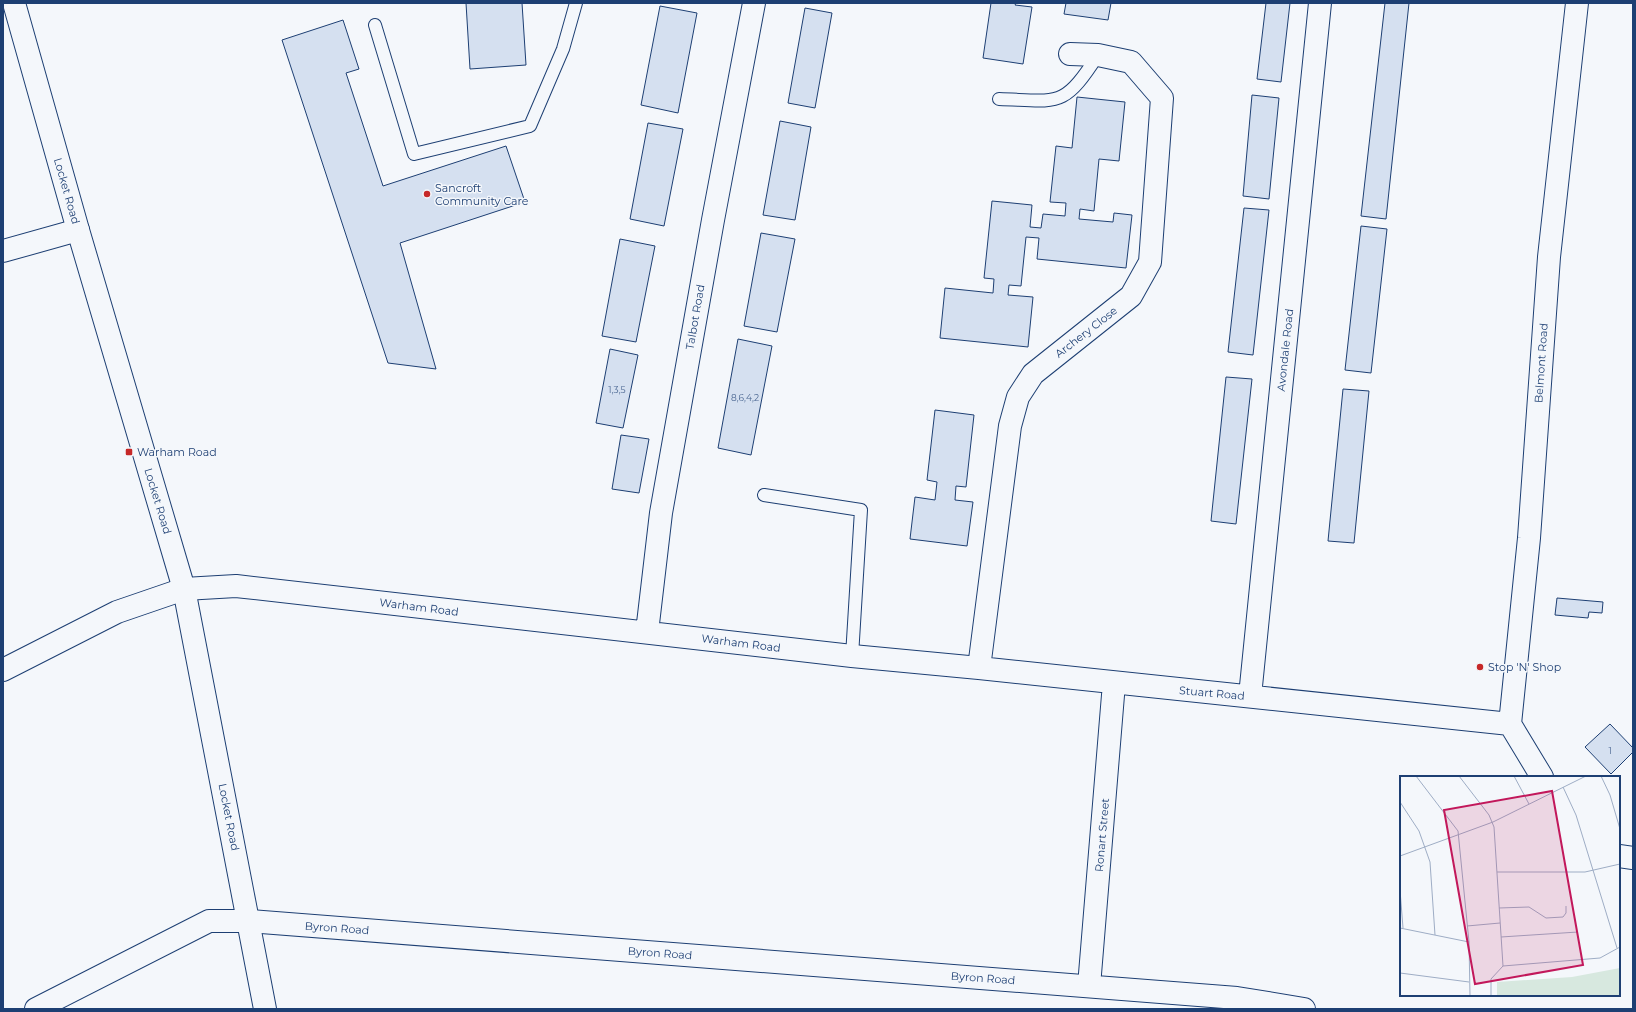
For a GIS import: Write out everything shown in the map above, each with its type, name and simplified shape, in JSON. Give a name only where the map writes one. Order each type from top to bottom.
[{"type":"street","name":"Locket Road","points":[[14,3],[78,230],[184,589],[265,1009]]},
{"type":"street","name":"Talbot Road","points":[[647,632],[661,513],[712,220],[754,3]]},
{"type":"street","name":"Avondale Road","points":[[1250,696],[1320,3]]},
{"type":"street","name":"Belmont Road","points":[[1510,724],[1529,538],[1548,256],[1577,3]]},
{"type":"street","name":"Archery Close","points":[[979,668],[1010,426],[1018,397],[1032,374],[1131,296],[1150,262],[1162,98],[1131,62],[1098,55],[1070,54]]},
{"type":"street","points":[[3,251],[78,230]]},
{"type":"street","name":"Warham Road","points":[[3,670],[117,612],[184,589],[236,586],[852,656]]},
{"type":"street","name":"Stuart Road","points":[[852,656],[1510,724]]},
{"type":"street","name":"Ronart Street","points":[[1089,986],[1114,683]]},
{"type":"street","points":[[1510,724],[1541,776]]},
{"type":"street","points":[[1620,856],[1633,858]]},
{"type":"street","name":"Byron Road","points":[[36,1009],[209,921],[249,921],[1089,986],[1235,1003],[1304,1009]]},
{"type":"lane","points":[[375,25],[414,154],[530,126],[562,49],[576,3]]},
{"type":"lane","points":[[999,99],[1053,101],[1062,98],[1076,86],[1098,55]]},
{"type":"lane","points":[[764,495],[861,510],[852,656]]},
{"type":"building","points":[[466,3],[522,3],[526,65],[470,69]]},
{"type":"building","points":[[991,3],[1016,3],[1015,5],[1032,7],[1023,64],[983,58]]},
{"type":"building","points":[[1066,3],[1111,3],[1108,20],[1064,14]]},
{"type":"building","points":[[1266,3],[1290,3],[1281,82],[1257,79]]},
{"type":"building","points":[[1385,3],[1409,3],[1386,219],[1361,216]]},
{"type":"building","points":[[660,6],[697,13],[678,113],[641,105]]},
{"type":"building","points":[[805,8],[832,13],[815,108],[788,103]]},
{"type":"building","name":"Sancroft Community Care","points":[[343,20],[359,69],[346,73],[383,186],[506,146],[525,202],[400,243],[436,369],[388,363],[282,40]]},
{"type":"building","points":[[1252,95],[1279,98],[1269,199],[1243,196]]},
{"type":"building","points":[[1077,97],[1125,102],[1119,161],[1099,159],[1094,211],[1080,209],[1079,219],[1113,222],[1114,213],[1132,215],[1126,268],[1037,259],[1039,238],[1026,237],[1021,286],[1009,285],[1008,295],[1033,297],[1028,347],[940,338],[945,288],[993,293],[994,279],[984,278],[992,201],[1032,205],[1030,227],[1041,228],[1043,214],[1065,216],[1066,203],[1050,202],[1056,146],[1072,148]]},
{"type":"building","points":[[780,121],[811,127],[795,220],[763,215]]},
{"type":"building","points":[[648,123],[683,129],[664,226],[630,219]]},
{"type":"building","points":[[1244,208],[1269,210],[1253,355],[1228,352]]},
{"type":"building","points":[[1361,226],[1387,229],[1371,373],[1345,370]]},
{"type":"building","points":[[761,233],[795,239],[777,332],[744,326]]},
{"type":"building","points":[[620,239],[655,246],[636,342],[602,336]]},
{"type":"building","points":[[738,339],[772,346],[751,455],[718,448]]},
{"type":"building","points":[[610,349],[638,355],[623,428],[596,423]]},
{"type":"building","points":[[1226,377],[1252,379],[1236,524],[1211,521]]},
{"type":"building","points":[[1343,389],[1369,391],[1354,543],[1328,541]]},
{"type":"building","points":[[935,410],[974,415],[966,487],[956,486],[955,500],[973,502],[967,546],[910,539],[915,497],[935,500],[937,482],[927,480]]},
{"type":"building","points":[[621,435],[649,439],[639,493],[612,489]]},
{"type":"building","points":[[1557,598],[1603,602],[1602,613],[1589,612],[1588,618],[1555,615]]},
{"type":"building","points":[[1610,724],[1633,748],[1633,752],[1611,774],[1585,747]]},
{"type":"place","name":"Sancroft Community Care","points":[[427,194]]},
{"type":"place","name":"Warham Road","points":[[129,452]]},
{"type":"place","name":"Stop 'N' Shop","points":[[1480,667]]}]
